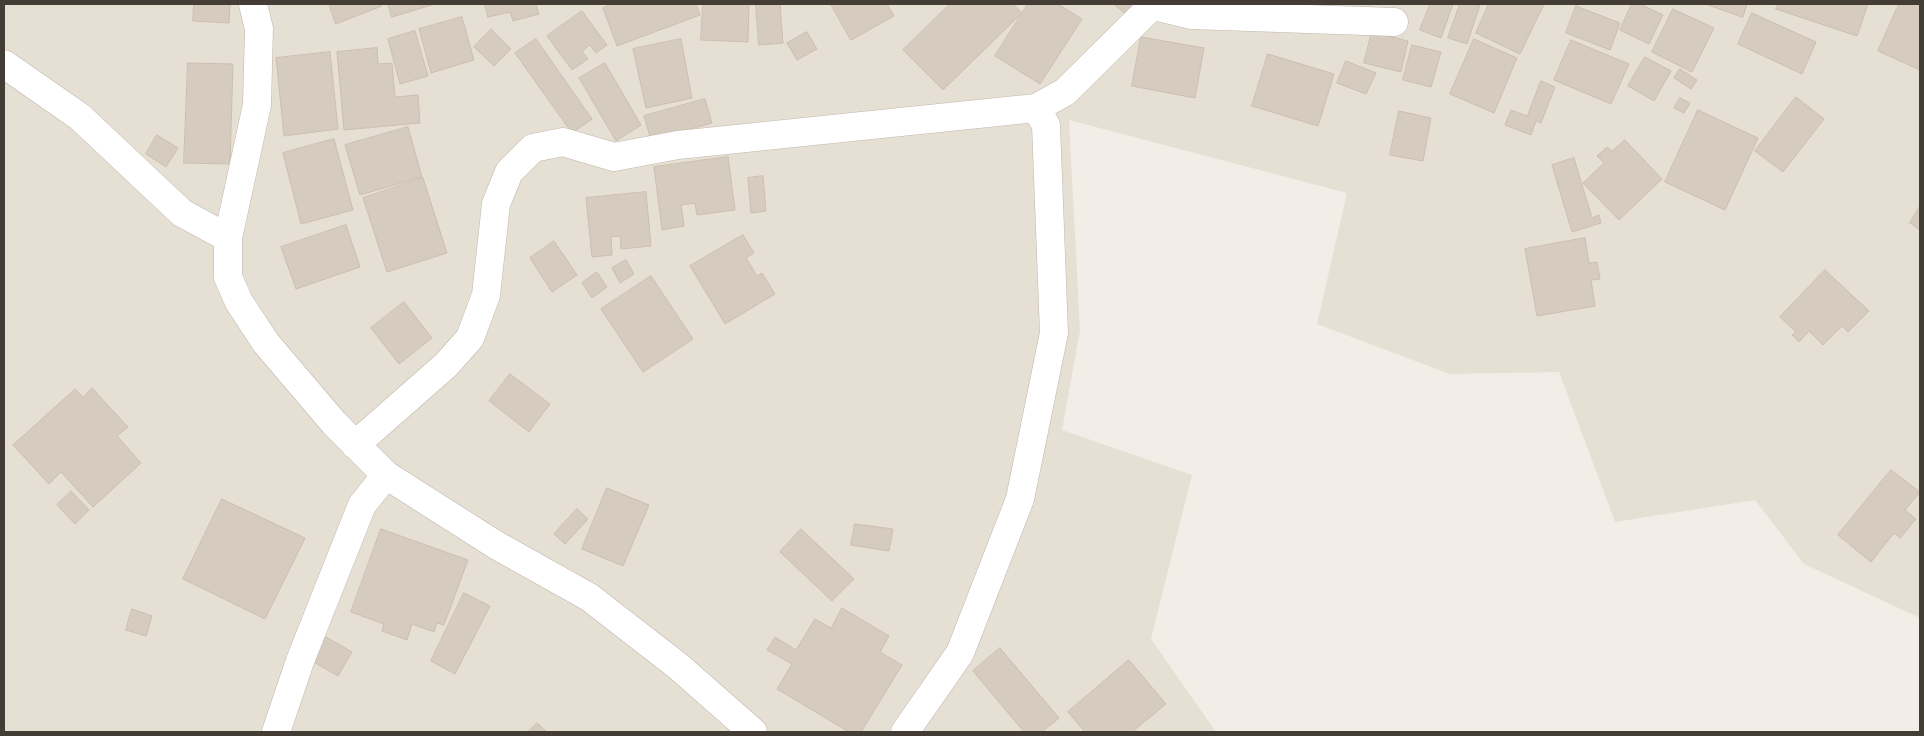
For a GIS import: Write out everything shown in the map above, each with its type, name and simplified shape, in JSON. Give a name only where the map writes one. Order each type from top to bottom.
[{"type":"street","points":[[253,4],[259,29],[257,105],[228,238],[228,277],[239,302],[266,342],[334,424],[386,475],[496,545],[588,597],[678,666],[753,732]]},
{"type":"street","points":[[355,444],[446,365],[470,338],[486,295],[496,204],[509,172],[533,148],[563,142],[614,157],[678,145],[1036,108],[1065,92],[1153,5],[1191,14],[1394,22]]},
{"type":"street","points":[[4,64],[80,117],[182,213],[228,238]]},
{"type":"street","points":[[905,732],[960,654],[1020,499],[1054,334],[1046,125],[1036,108]]},
{"type":"street","points":[[276,732],[300,661],[362,505],[386,475]]},
{"type":"shaded area","points":[[4,4],[1920,4],[1920,618],[1804,564],[1755,500],[1615,522],[1559,372],[1450,374],[1317,324],[1347,193],[1069,120],[1080,331],[1062,430],[1192,475],[1151,639],[1216,732],[4,732]]},
{"type":"building","points":[[194,4],[230,4],[229,23],[193,21]]},
{"type":"building","points":[[329,4],[381,4],[382,6],[336,24]]},
{"type":"building","points":[[388,4],[435,4],[392,17]]},
{"type":"building","points":[[485,4],[542,4],[536,5],[539,14],[513,21],[510,12],[488,17]]},
{"type":"building","points":[[613,4],[696,4],[700,15],[617,46],[603,8]]},
{"type":"building","points":[[703,4],[749,4],[748,42],[701,40]]},
{"type":"building","points":[[756,4],[780,4],[783,43],[759,45]]},
{"type":"building","points":[[831,4],[887,4],[894,16],[851,40]]},
{"type":"building","points":[[950,4],[1013,4],[1022,13],[943,90],[903,50]]},
{"type":"building","points":[[1028,4],[1058,4],[1082,19],[1040,84],[995,56]]},
{"type":"building","points":[[1114,4],[1137,4],[1127,15]]},
{"type":"building","points":[[1430,4],[1453,4],[1441,38],[1420,30]]},
{"type":"building","points":[[1460,4],[1480,5],[1467,44],[1448,38]]},
{"type":"building","points":[[1489,4],[1544,4],[1520,54],[1476,33]]},
{"type":"building","points":[[1632,4],[1640,4],[1663,15],[1649,44],[1620,30]]},
{"type":"building","points":[[1706,4],[1747,4],[1743,17]]},
{"type":"building","points":[[1778,4],[1868,4],[1857,36],[1776,9]]},
{"type":"building","points":[[1899,4],[1920,4],[1920,70],[1878,51]]},
{"type":"building","points":[[1576,6],[1620,23],[1610,50],[1566,33]]},
{"type":"building","points":[[1673,9],[1714,28],[1692,72],[1652,52]]},
{"type":"building","points":[[582,11],[607,45],[596,53],[590,45],[582,51],[588,59],[572,70],[547,36]]},
{"type":"building","points":[[1752,13],[1816,42],[1802,74],[1738,44]]},
{"type":"building","points":[[462,17],[474,60],[431,73],[419,29]]},
{"type":"building","points":[[491,29],[511,49],[494,66],[474,47]]},
{"type":"building","points":[[415,31],[428,76],[400,84],[388,39]]},
{"type":"building","points":[[807,32],[817,49],[797,60],[787,43]]},
{"type":"building","points":[[1372,32],[1408,41],[1401,72],[1364,63]]},
{"type":"building","points":[[1141,37],[1204,48],[1195,98],[1132,86]]},
{"type":"building","points":[[536,39],[592,119],[572,133],[515,53]]},
{"type":"building","points":[[681,39],[692,98],[646,108],[633,49]]},
{"type":"building","points":[[1474,39],[1517,58],[1494,113],[1450,94]]},
{"type":"building","points":[[1571,40],[1629,64],[1611,104],[1554,80]]},
{"type":"building","points":[[1412,45],[1441,52],[1431,87],[1403,80]]},
{"type":"building","points":[[377,48],[378,64],[392,63],[395,97],[418,95],[420,123],[344,130],[337,52]]},
{"type":"building","points":[[330,52],[338,129],[284,136],[276,58]]},
{"type":"building","points":[[1268,54],[1334,74],[1318,126],[1252,106]]},
{"type":"building","points":[[1645,57],[1671,71],[1654,101],[1628,86]]},
{"type":"building","points":[[1346,61],[1376,73],[1366,94],[1337,83]]},
{"type":"building","points":[[188,63],[233,64],[230,164],[184,163]]},
{"type":"building","points":[[605,63],[641,125],[616,141],[579,78]]},
{"type":"building","points":[[1680,69],[1697,80],[1691,89],[1674,78]]},
{"type":"building","points":[[1541,81],[1555,87],[1541,123],[1536,121],[1531,135],[1505,125],[1511,110],[1527,116]]},
{"type":"building","points":[[1796,97],[1824,119],[1783,172],[1755,151]]},
{"type":"building","points":[[1680,98],[1690,103],[1684,113],[1674,108]]},
{"type":"building","points":[[705,99],[712,123],[651,140],[644,116]]},
{"type":"building","points":[[1698,110],[1758,138],[1725,210],[1665,182]]},
{"type":"building","points":[[1399,111],[1431,118],[1423,161],[1390,155]]},
{"type":"building","points":[[408,127],[422,177],[360,195],[345,145]]},
{"type":"building","points":[[157,135],[178,148],[166,167],[146,154]]},
{"type":"building","points":[[334,139],[353,210],[301,224],[283,153]]},
{"type":"building","points":[[1625,140],[1662,179],[1619,220],[1583,183],[1604,163],[1597,156],[1607,147],[1612,151]]},
{"type":"building","points":[[728,157],[735,210],[697,215],[695,203],[681,205],[684,226],[662,230],[654,167]]},
{"type":"building","points":[[1574,158],[1592,218],[1599,215],[1601,223],[1572,232],[1552,165]]},
{"type":"building","points":[[763,176],[766,211],[751,213],[748,178]]},
{"type":"building","points":[[423,178],[447,253],[387,272],[363,198]]},
{"type":"building","points":[[646,192],[651,246],[621,249],[620,236],[611,237],[612,255],[592,257],[586,198]]},
{"type":"building","points":[[1920,206],[1920,230],[1910,223]]},
{"type":"building","points":[[346,225],[360,267],[296,289],[281,247]]},
{"type":"building","points":[[743,235],[754,253],[746,258],[757,276],[762,273],[775,294],[725,324],[690,266]]},
{"type":"building","points":[[1585,238],[1589,263],[1597,262],[1600,279],[1591,280],[1595,306],[1537,316],[1525,249]]},
{"type":"building","points":[[554,241],[577,275],[552,292],[530,258]]},
{"type":"building","points":[[626,260],[634,274],[620,283],[612,268]]},
{"type":"building","points":[[1825,270],[1869,311],[1848,332],[1842,326],[1823,345],[1809,331],[1799,342],[1792,335],[1796,332],[1780,317]]},
{"type":"building","points":[[597,272],[607,287],[592,298],[582,283]]},
{"type":"building","points":[[651,276],[693,339],[643,372],[601,309]]},
{"type":"building","points":[[404,302],[432,338],[399,364],[371,328]]},
{"type":"building","points":[[510,374],[550,404],[529,432],[489,401]]},
{"type":"building","points":[[92,388],[128,427],[117,436],[141,463],[93,507],[61,472],[49,484],[13,445],[75,389],[83,397]]},
{"type":"building","points":[[1891,470],[1920,492],[1905,510],[1916,519],[1900,538],[1894,533],[1871,562],[1838,535]]},
{"type":"building","points":[[607,488],[649,505],[623,566],[582,549]]},
{"type":"building","points":[[71,491],[89,510],[75,524],[57,505]]},
{"type":"building","points":[[222,499],[305,538],[265,619],[183,579]]},
{"type":"building","points":[[577,509],[588,519],[565,544],[554,534]]},
{"type":"building","points":[[855,524],[893,529],[889,551],[851,545]]},
{"type":"building","points":[[381,529],[468,560],[444,625],[437,623],[434,632],[412,624],[407,640],[382,631],[384,624],[351,612]]},
{"type":"building","points":[[801,529],[854,579],[832,601],[780,552]]},
{"type":"building","points":[[464,593],[490,606],[455,674],[431,661]]},
{"type":"building","points":[[842,608],[889,636],[880,652],[902,665],[861,732],[849,732],[777,689],[792,664],[767,650],[775,637],[796,650],[815,619],[831,628]]},
{"type":"building","points":[[132,609],[152,616],[146,636],[126,630]]},
{"type":"building","points":[[326,637],[352,652],[338,676],[312,661]]},
{"type":"building","points":[[1000,648],[1059,718],[1042,732],[1024,732],[973,671]]},
{"type":"building","points":[[1129,660],[1166,704],[1132,732],[1085,732],[1068,712]]},
{"type":"building","points":[[537,723],[547,732],[528,732]]}]
